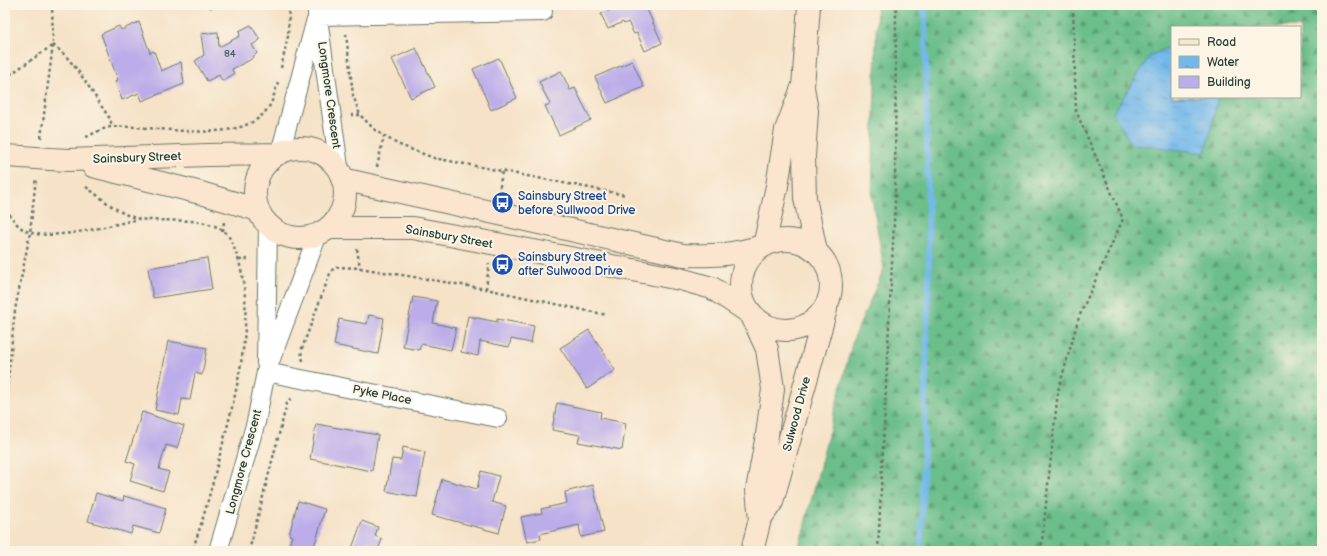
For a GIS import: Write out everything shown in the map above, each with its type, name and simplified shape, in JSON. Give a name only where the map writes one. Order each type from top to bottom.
[{"type":"street","points":[[809,5],[803,87],[807,111],[804,156],[805,198],[816,251]]},
{"type":"street","points":[[316,10],[542,12]]},
{"type":"street","name":"Longmore Crescent","points":[[279,154],[316,10]]},
{"type":"street","name":"Longmore Crescent","points":[[316,10],[341,176]]},
{"type":"street","points":[[341,176],[683,255],[714,256],[747,251],[763,246],[774,241],[785,240],[802,242],[816,251],[824,260],[830,271],[832,289],[827,306],[813,323],[803,328],[792,330],[770,328],[751,314],[741,293],[743,271],[747,262],[763,246],[777,186],[786,130],[803,87]]},
{"type":"street","points":[[293,149],[307,149],[314,151],[332,162],[341,176],[345,192],[343,206],[337,218],[323,231],[305,238],[292,237],[278,232],[263,217],[255,197],[258,178],[268,162],[279,154],[293,149]]},
{"type":"street","name":"Sainsbury Street","points":[[13,156],[60,160],[279,154]]},
{"type":"street","name":"Sainsbury Street","points":[[60,160],[201,193],[263,217]]},
{"type":"street","name":"Longmore Crescent","points":[[263,217],[266,372]]},
{"type":"street","name":"Sainsbury Street","points":[[323,231],[414,228],[680,279],[712,288],[751,314]]},
{"type":"street","name":"Longmore Crescent","points":[[218,551],[256,422],[266,372],[323,231]]},
{"type":"street","name":"Sulwood Drive","points":[[760,519],[772,502],[827,306]]},
{"type":"street","name":"Sulwood Drive","points":[[751,314],[767,349],[773,389],[768,435],[757,490],[760,519],[752,551]]},
{"type":"street","name":"Pyke Place","points":[[266,372],[498,418]]},
{"type":"path","points":[[52,5],[53,45]]},
{"type":"path","points":[[82,139],[111,127],[197,131],[233,129],[253,122],[268,108],[280,75],[288,36],[289,5]]},
{"type":"path","points":[[878,551],[894,201],[896,5]]},
{"type":"path","points":[[1041,551],[1058,391],[1079,317],[1123,219],[1076,111],[1073,5]]},
{"type":"path","points":[[345,31],[352,95],[360,115],[376,130],[397,144],[434,158],[626,195]]},
{"type":"path","points":[[5,78],[53,45]]},
{"type":"path","points":[[53,45],[61,50],[85,82],[111,120],[111,127]]},
{"type":"path","points":[[82,184],[124,214],[140,219],[214,224],[227,233],[239,260],[246,298],[243,356],[230,418],[201,527],[192,551]]},
{"type":"path","points":[[5,209],[14,222],[30,232],[58,234],[74,233],[140,219]]},
{"type":"path","points":[[5,409],[15,310],[30,232]]},
{"type":"path","points":[[357,247],[360,268]]},
{"type":"path","points":[[239,260],[248,259]]},
{"type":"path","points":[[304,364],[301,351],[331,270],[336,267],[360,268],[486,289],[607,315]]},
{"type":"path","points":[[249,551],[286,403],[295,394]]},
{"type":"green space","points":[[877,5],[1322,5],[1322,551],[798,551],[853,340],[884,269],[872,197]]},
{"type":"water","points":[[1171,46],[1171,98],[1218,99],[1205,153],[1131,144],[1113,113],[1150,56]]},
{"type":"building","points":[[209,5],[226,5],[226,6],[210,8]]},
{"type":"building","points":[[611,5],[645,5],[662,43],[645,51],[637,33],[634,34],[628,22],[624,24],[623,22],[608,29],[601,14],[612,9]]},
{"type":"building","points":[[139,22],[150,53],[154,51],[161,71],[181,62],[184,84],[142,101],[139,93],[122,100],[115,81],[118,80],[101,34],[119,26],[121,30]]},
{"type":"building","points":[[251,25],[260,40],[252,45],[257,53],[250,60],[232,69],[234,74],[222,81],[219,75],[207,81],[195,61],[204,55],[201,34],[218,32],[219,47],[240,36],[239,31]]},
{"type":"building","points":[[416,48],[435,87],[411,98],[392,59]]},
{"type":"building","points":[[499,58],[517,98],[491,110],[473,69]]},
{"type":"building","points":[[632,61],[644,87],[607,103],[595,77]]},
{"type":"building","points":[[561,71],[570,90],[575,88],[591,120],[559,135],[545,106],[550,104],[539,82]]},
{"type":"building","points":[[207,258],[212,289],[153,298],[148,268]]},
{"type":"building","points":[[413,297],[437,301],[433,323],[456,328],[451,350],[421,344],[419,350],[403,347]]},
{"type":"building","points":[[369,315],[384,318],[378,354],[334,345],[339,319],[367,324]]},
{"type":"building","points":[[468,316],[497,322],[497,319],[534,326],[531,343],[511,339],[509,347],[480,341],[478,356],[461,352]]},
{"type":"building","points":[[589,330],[615,370],[587,389],[560,348]]},
{"type":"building","points":[[168,341],[207,348],[202,375],[195,373],[190,400],[182,399],[179,415],[155,410]]},
{"type":"building","points":[[557,403],[601,412],[600,418],[626,423],[622,450],[578,442],[580,435],[552,430]]},
{"type":"building","points":[[142,412],[184,426],[177,448],[166,445],[159,469],[169,472],[163,491],[130,481],[135,464],[126,461]]},
{"type":"building","points":[[316,424],[378,435],[372,471],[310,459]]},
{"type":"building","points":[[403,447],[425,452],[417,497],[386,491],[392,459],[401,460]]},
{"type":"building","points":[[481,471],[499,476],[492,502],[506,506],[499,533],[432,515],[442,479],[477,489]]},
{"type":"building","points":[[593,485],[604,532],[581,537],[579,525],[540,534],[541,539],[527,542],[521,517],[542,513],[541,509],[567,503],[565,492]]},
{"type":"building","points":[[96,493],[123,501],[124,496],[166,508],[159,533],[133,526],[131,534],[88,521]]},
{"type":"building","points":[[298,501],[325,509],[313,551],[287,551],[292,536],[289,535]]},
{"type":"building","points":[[362,521],[378,527],[375,536],[382,539],[378,550],[382,551],[351,551]]},
{"type":"waterway","points":[[921,551],[929,270],[925,5]]},
{"type":"place","name":"Sainsbury Street before Sullwood Drive","points":[[503,203]]},
{"type":"place","name":"Sainsbury Street after Sulwood Drive","points":[[502,264]]}]
